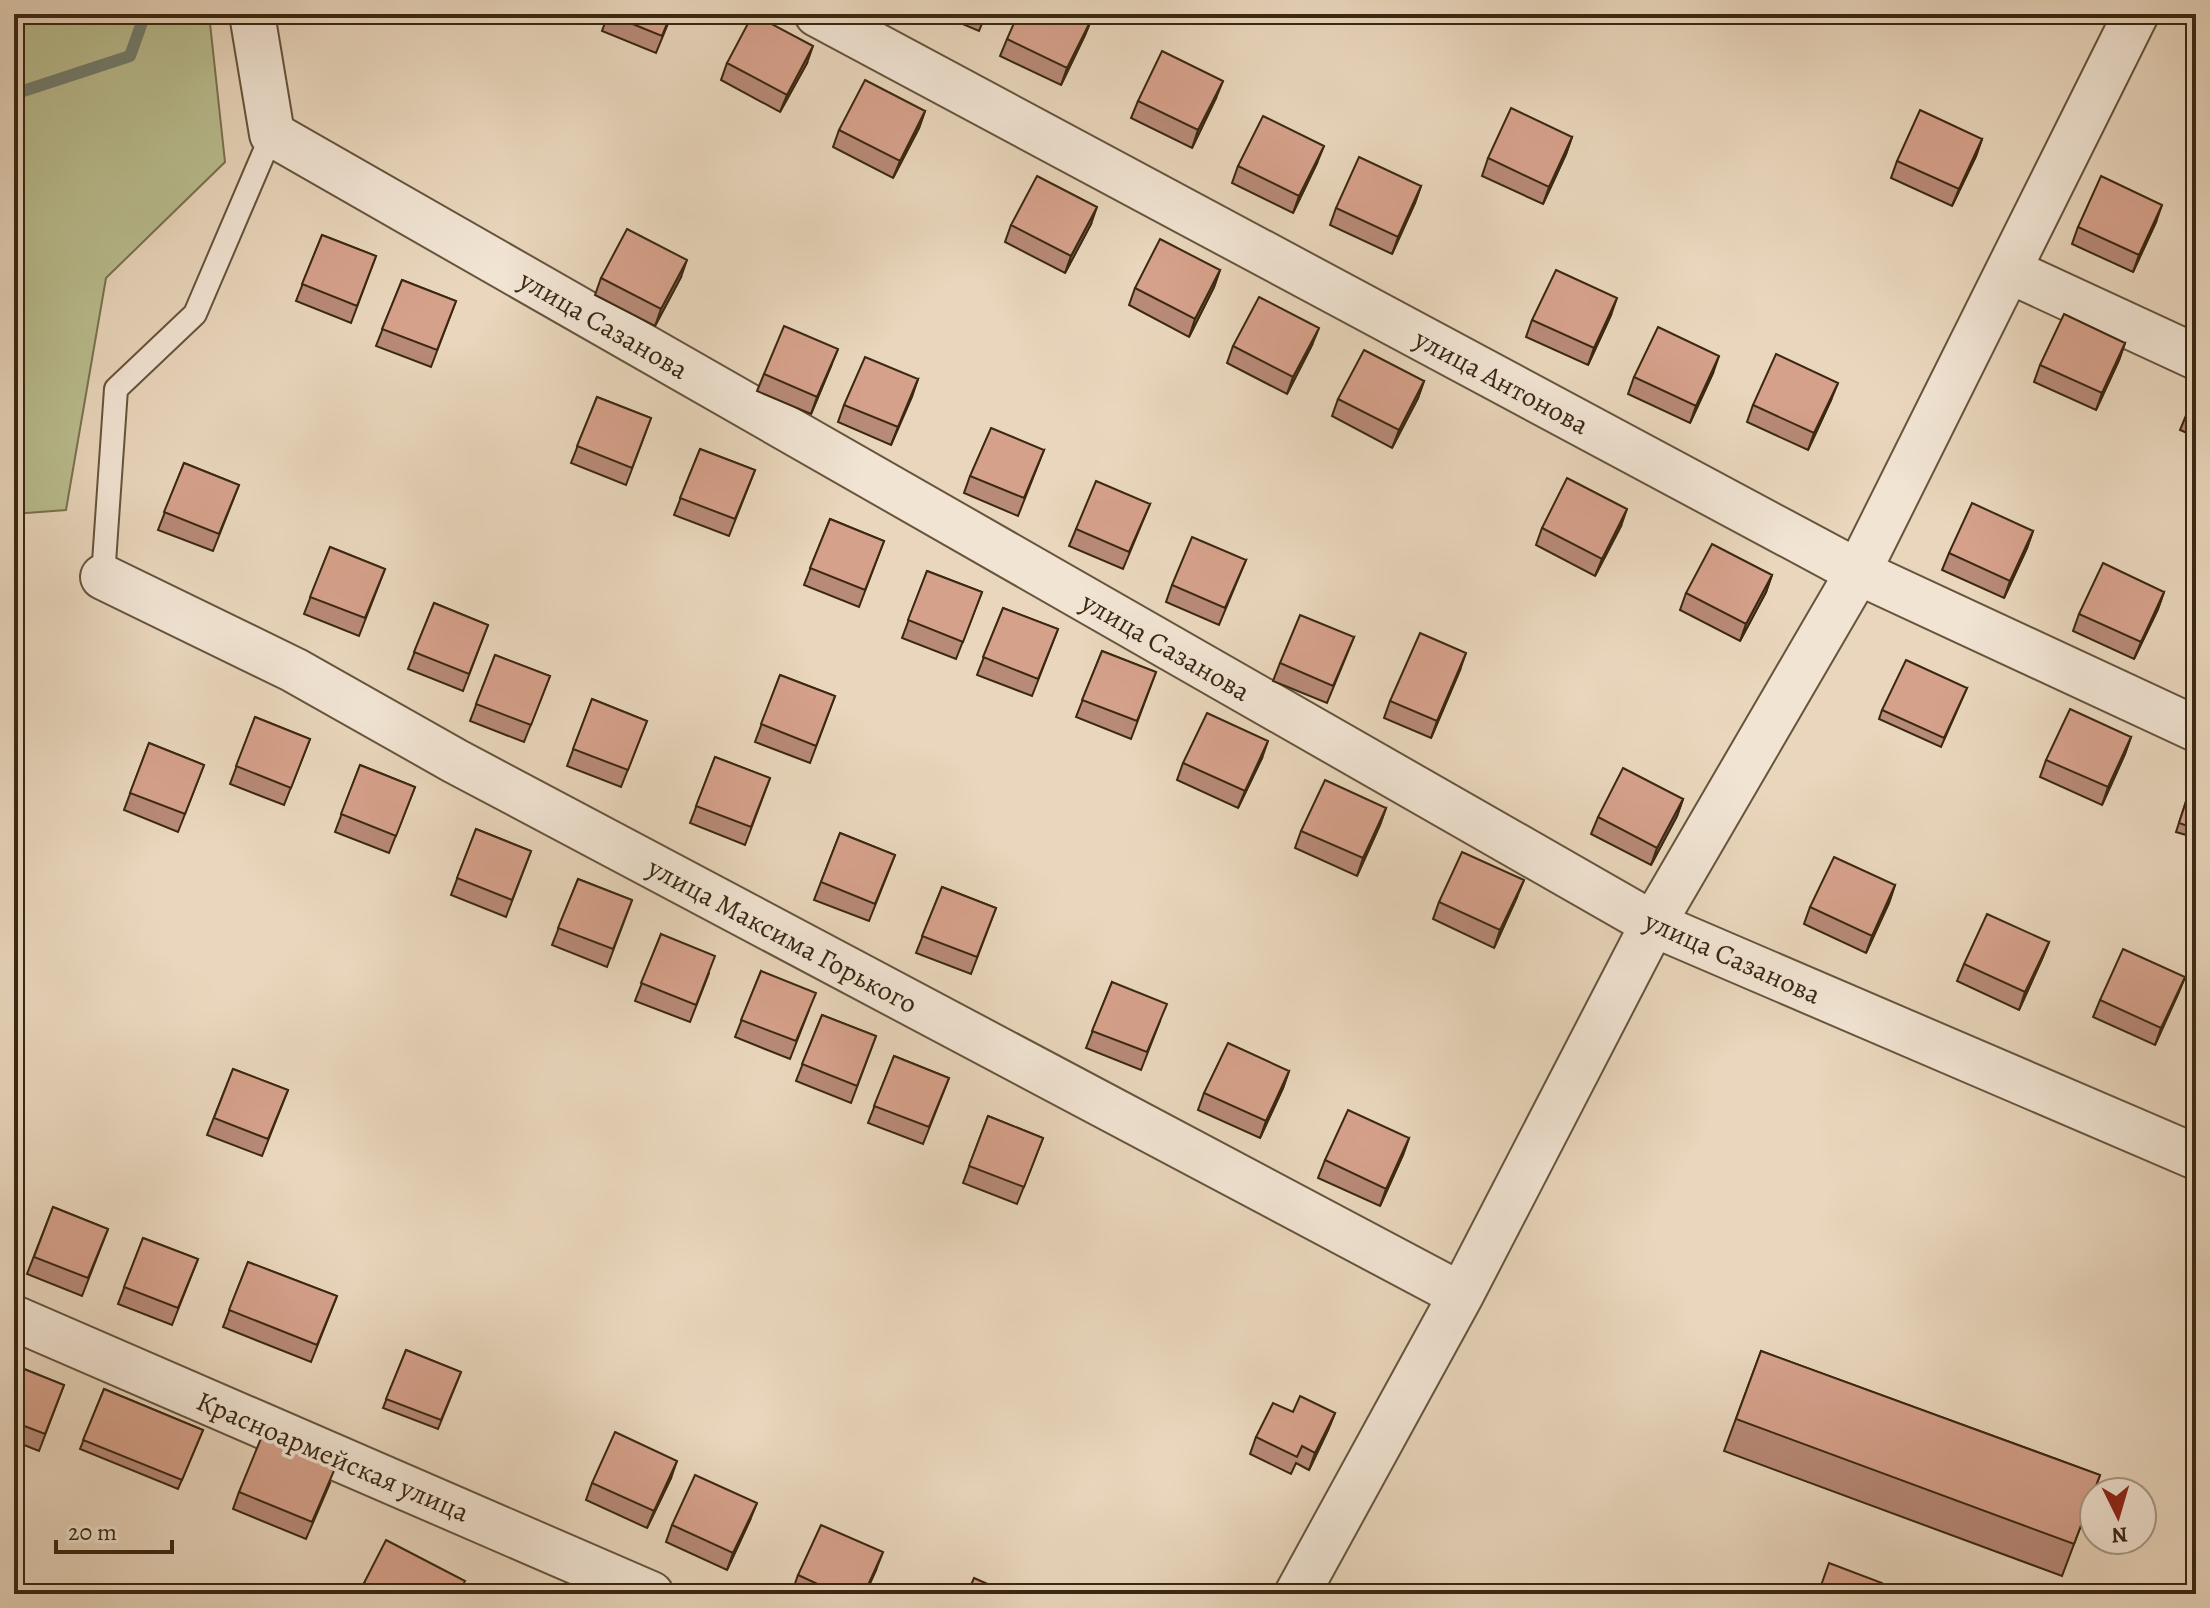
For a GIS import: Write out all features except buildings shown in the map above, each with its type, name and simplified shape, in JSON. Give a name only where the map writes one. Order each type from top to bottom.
[{"type":"street","points":[[252,14],[272,134]]},
{"type":"street","name":"улица Антонова","points":[[817,14],[1858,572],[2196,729]]},
{"type":"street","points":[[1297,1594],[1461,1295],[1653,924],[1858,572],[2136,14]]},
{"type":"street","name":"улица Сазанова","points":[[272,134],[1653,924],[2196,1157]]},
{"type":"street","points":[[2010,271],[2196,357]]},
{"type":"street","name":"улица Максима Горького","points":[[103,577],[294,670],[455,761],[1461,1295]]},
{"type":"street","name":"Красноармейская улица","points":[[14,1318],[651,1594]]},
{"type":"lane","points":[[103,577],[116,389],[195,314],[272,134]]},
{"type":"green space","points":[[14,14],[209,14],[225,162],[106,278],[66,510],[14,514]]},
{"type":"waterway","points":[[14,94],[130,56],[145,14]]}]
